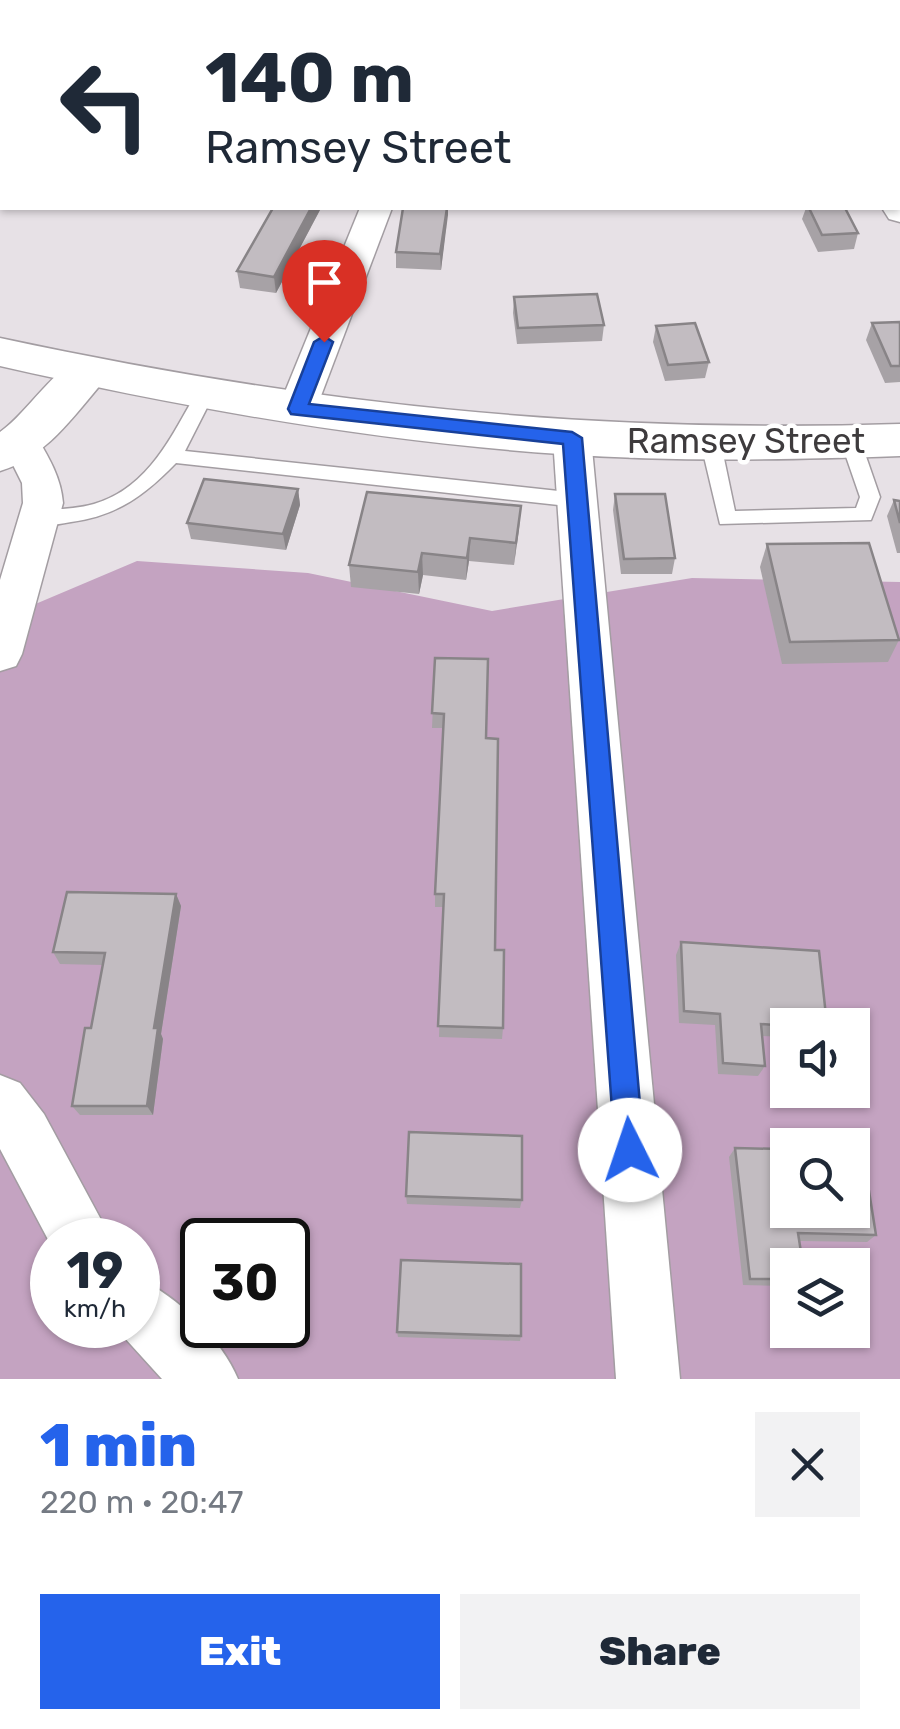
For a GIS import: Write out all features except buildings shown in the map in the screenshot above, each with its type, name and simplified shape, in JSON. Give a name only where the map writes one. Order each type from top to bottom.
[{"type":"main road","name":"Ramsey Street","points":[[0,352],[86,372],[297,409],[572,438],[710,444],[900,440]]},
{"type":"main road","points":[[10,449],[86,372]]},
{"type":"street","points":[[297,409],[375,210]]},
{"type":"street","points":[[572,438],[648,1379]]},
{"type":"street","points":[[0,654],[38,519],[42,483],[10,449]]},
{"type":"street","points":[[0,1103],[16,1120],[68,1218]]},
{"type":"street","points":[[160,1332],[206,1379]]},
{"type":"lane","points":[[38,519],[98,513],[137,490],[172,456],[205,394]]},
{"type":"lane","points":[[710,444],[727,519],[864,515],[870,496],[851,442]]},
{"type":"lane","points":[[172,456],[577,500]]},
{"type":"shaded area","points":[[137,561],[308,573],[492,611],[692,578],[900,582],[900,1379],[0,1379],[0,619]]},
{"type":"route","points":[[324,342],[297,409],[427,426],[572,438],[630,1150]]}]
